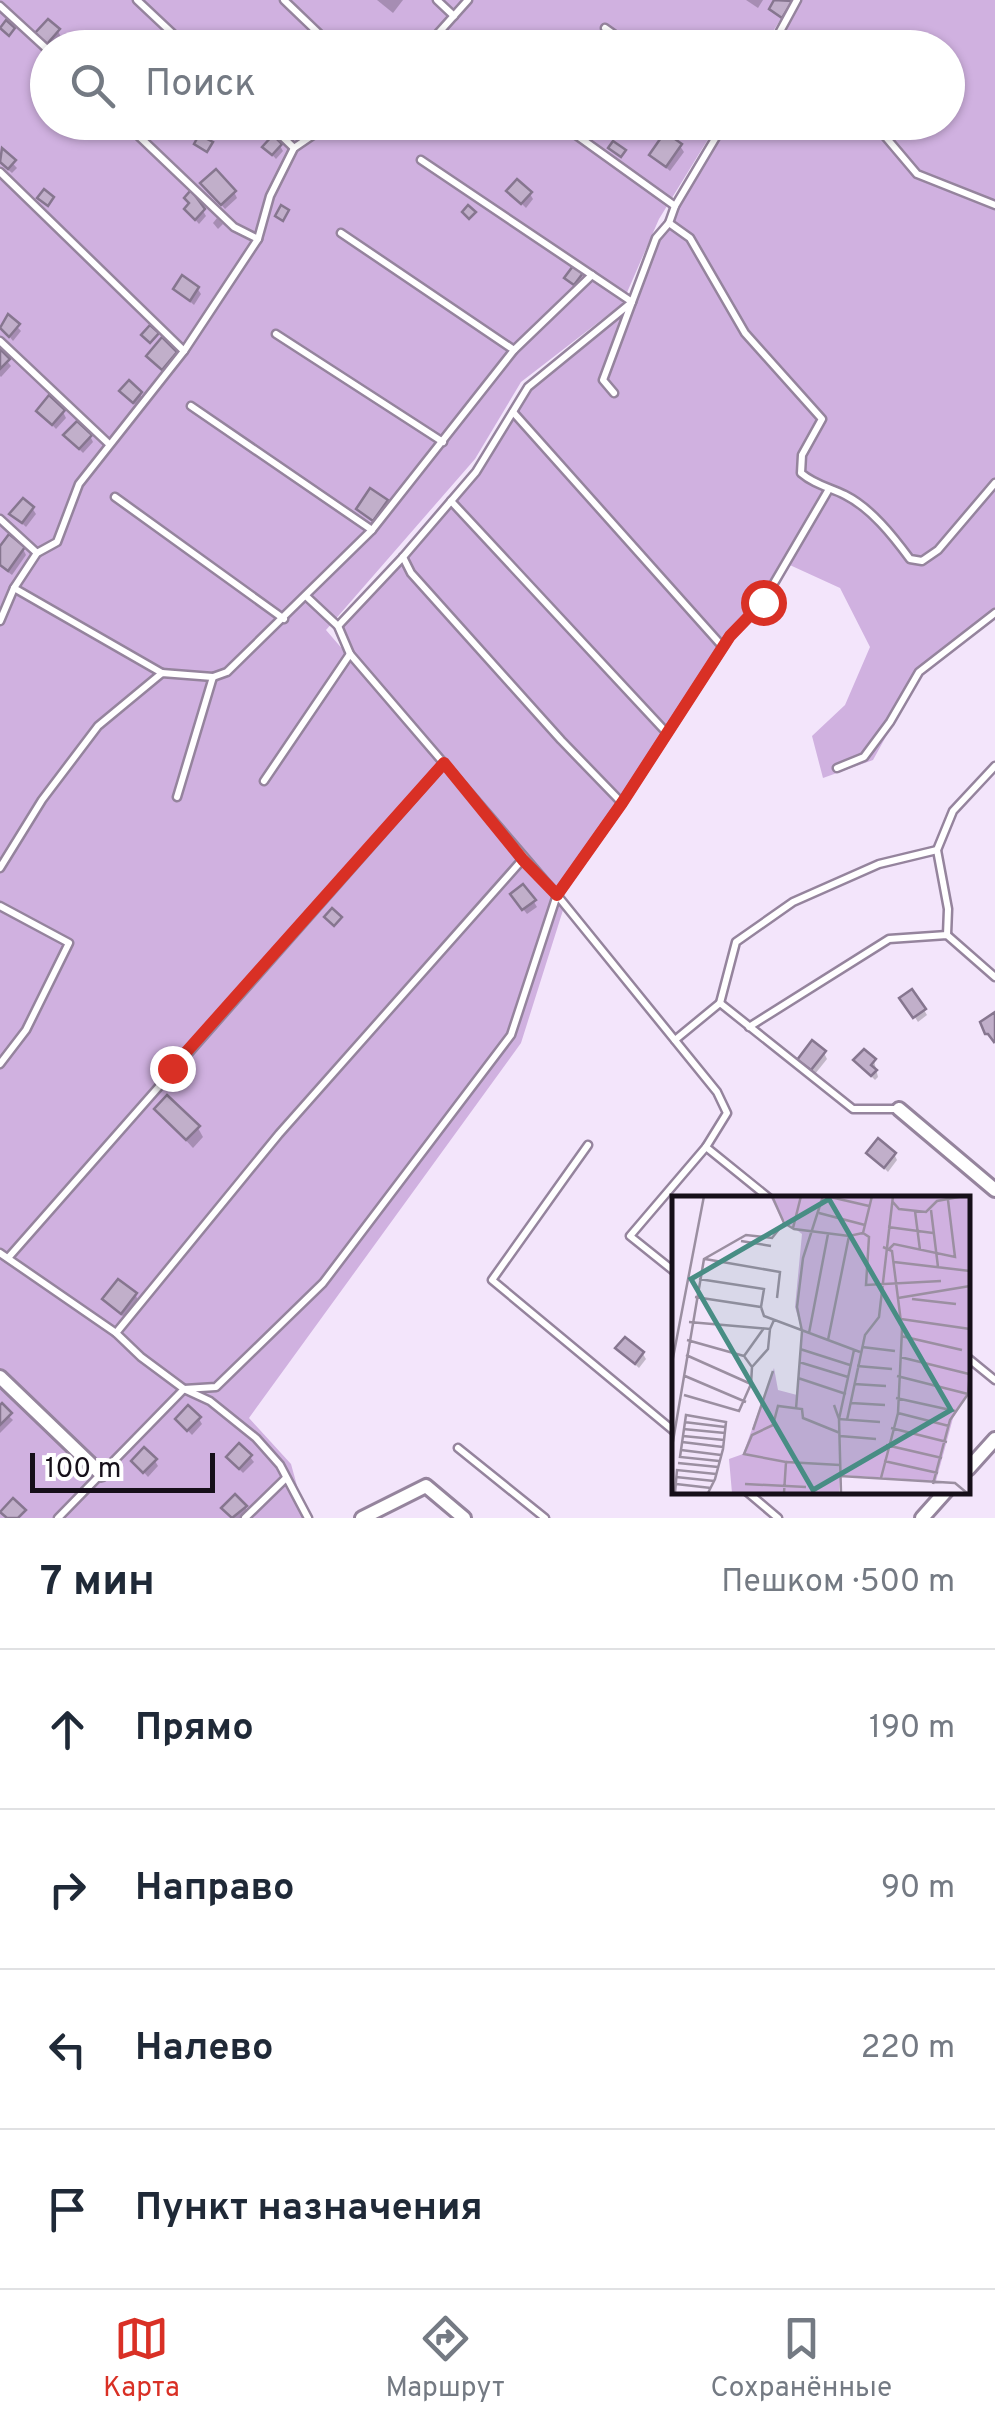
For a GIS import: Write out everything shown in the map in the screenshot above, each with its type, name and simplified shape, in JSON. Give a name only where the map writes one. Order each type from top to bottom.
[{"type":"street","points":[[898,1109],[995,1190]]},
{"type":"street","points":[[0,1377],[100,1474]]},
{"type":"street","points":[[970,1467],[995,1439]]},
{"type":"street","points":[[362,1518],[426,1486],[464,1518]]},
{"type":"street","points":[[922,1518],[945,1493]]},
{"type":"lane","points":[[137,0],[169,30]]},
{"type":"lane","points":[[284,0],[315,30]]},
{"type":"lane","points":[[437,0],[454,16]]},
{"type":"lane","points":[[441,30],[468,0]]},
{"type":"lane","points":[[781,30],[797,0]]},
{"type":"lane","points":[[0,6],[30,34]]},
{"type":"lane","points":[[143,140],[234,227],[258,239]]},
{"type":"lane","points":[[286,140],[294,148]]},
{"type":"lane","points":[[0,621],[14,588],[37,553],[57,542],[79,484],[184,351],[258,239],[270,196],[294,148],[306,140]]},
{"type":"lane","points":[[583,140],[675,206]]},
{"type":"lane","points":[[614,393],[603,380],[656,238],[669,223],[714,140]]},
{"type":"lane","points":[[888,140],[917,174],[995,205]]},
{"type":"lane","points":[[421,160],[632,302]]},
{"type":"lane","points":[[0,172],[184,351]]},
{"type":"lane","points":[[669,223],[690,238],[744,333],[822,419],[802,455],[800,473],[814,484],[847,495],[891,533],[910,559],[922,561],[938,550],[995,482]]},
{"type":"lane","points":[[341,234],[514,350]]},
{"type":"lane","points":[[14,588],[162,673],[213,677],[227,672],[372,530],[514,350],[592,275]]},
{"type":"lane","points":[[338,626],[476,472],[528,387],[632,302]]},
{"type":"lane","points":[[276,334],[443,442]]},
{"type":"lane","points":[[0,341],[109,444]]},
{"type":"lane","points":[[191,406],[372,530]]},
{"type":"lane","points":[[513,412],[723,647]]},
{"type":"lane","points":[[58,1518],[184,1389],[216,1387],[323,1283],[512,1035],[557,895],[723,647],[763,602],[828,489]]},
{"type":"lane","points":[[116,497],[284,619]]},
{"type":"lane","points":[[450,501],[666,732]]},
{"type":"lane","points":[[0,519],[37,553]]},
{"type":"lane","points":[[403,557],[411,572],[560,740],[622,803]]},
{"type":"lane","points":[[307,597],[338,626],[350,654],[557,895],[717,1092],[727,1113],[706,1148],[630,1236],[672,1270]]},
{"type":"lane","points":[[837,768],[864,757],[919,672],[995,613]]},
{"type":"lane","points":[[264,781],[350,654]]},
{"type":"lane","points":[[0,868],[42,800],[98,726],[162,673]]},
{"type":"lane","points":[[177,797],[213,677]]},
{"type":"lane","points":[[308,1518],[280,1465],[256,1438],[210,1401],[184,1389],[140,1357],[116,1333],[4,1256],[444,763]]},
{"type":"lane","points":[[947,935],[948,909],[937,850],[953,811],[995,766]]},
{"type":"lane","points":[[675,1040],[720,1003],[736,942],[793,902],[878,864],[937,850]]},
{"type":"lane","points":[[116,1333],[280,1134],[523,860]]},
{"type":"lane","points":[[0,906],[69,943],[26,1030],[0,1064]]},
{"type":"lane","points":[[749,1027],[890,939],[947,935],[995,977]]},
{"type":"lane","points":[[720,1003],[853,1110],[898,1109]]},
{"type":"lane","points":[[588,1145],[492,1280],[672,1430]]},
{"type":"lane","points":[[706,1148],[766,1196]]},
{"type":"lane","points":[[970,1360],[995,1380]]},
{"type":"lane","points":[[458,1448],[545,1518]]},
{"type":"lane","points":[[245,1518],[285,1479]]},
{"type":"lane","points":[[749,1493],[778,1518]]},
{"type":"shaded area","points":[[0,0],[793,0],[774,30],[30,30],[30,140],[708,140],[659,219],[622,304],[521,382],[475,459],[326,630],[564,907],[521,1043],[249,1418],[291,1464],[306,1518],[0,1518]]},
{"type":"shaded area","points":[[800,0],[995,0],[995,617],[920,675],[873,760],[823,778],[812,736],[845,705],[870,647],[840,588],[781,561],[761,600],[730,633],[557,892],[353,651],[343,627],[479,471],[529,390],[635,305],[659,238],[715,140],[965,140],[965,30],[781,30]]},
{"type":"building","points":[[774,0],[793,1],[782,18],[769,9]]},
{"type":"building","points":[[48,19],[60,29],[59,30],[38,30]]},
{"type":"building","points":[[6,20],[15,28],[9,36],[0,28]]},
{"type":"building","points":[[196,140],[213,142],[207,152],[194,144]]},
{"type":"building","points":[[268,140],[282,144],[272,155],[262,147]]},
{"type":"building","points":[[659,140],[682,144],[666,167],[649,155]]},
{"type":"building","points":[[613,141],[626,150],[621,157],[608,148]]},
{"type":"building","points":[[2,148],[16,160],[8,169],[0,162]]},
{"type":"building","points":[[216,169],[236,191],[221,205],[200,183]]},
{"type":"building","points":[[517,179],[532,192],[521,204],[506,191]]},
{"type":"building","points":[[44,189],[54,197],[48,206],[37,198]]},
{"type":"building","points":[[191,190],[205,209],[195,220],[184,209],[189,203],[184,198]]},
{"type":"building","points":[[281,205],[289,210],[283,221],[275,216]]},
{"type":"building","points":[[468,205],[476,212],[469,219],[462,212]]},
{"type":"building","points":[[573,266],[583,273],[574,285],[564,278]]},
{"type":"building","points":[[182,275],[199,287],[190,301],[173,289]]},
{"type":"building","points":[[8,314],[20,324],[9,337],[0,328]]},
{"type":"building","points":[[150,325],[159,333],[150,343],[141,335]]},
{"type":"building","points":[[162,337],[177,352],[162,370],[146,356]]},
{"type":"building","points":[[0,349],[10,359],[0,369]]},
{"type":"building","points":[[129,380],[142,392],[133,403],[119,391]]},
{"type":"building","points":[[49,395],[65,410],[52,425],[36,411]]},
{"type":"building","points":[[77,421],[92,435],[79,449],[63,435]]},
{"type":"building","points":[[370,488],[388,500],[373,521],[356,509]]},
{"type":"building","points":[[23,498],[34,507],[22,523],[9,514]]},
{"type":"building","points":[[9,534],[25,547],[8,571],[0,565],[0,546]]},
{"type":"building","points":[[523,884],[536,900],[522,910],[510,894]]},
{"type":"building","points":[[332,908],[342,917],[334,926],[324,917]]},
{"type":"building","points":[[912,989],[926,1009],[913,1018],[899,998]]},
{"type":"building","points":[[995,1012],[995,1041],[994,1042],[980,1022]]},
{"type":"building","points":[[812,1040],[826,1051],[811,1070],[797,1060]]},
{"type":"building","points":[[864,1049],[876,1059],[871,1065],[877,1070],[871,1076],[853,1060]]},
{"type":"building","points":[[167,1095],[200,1126],[186,1140],[154,1109]]},
{"type":"building","points":[[878,1138],[896,1153],[884,1168],[866,1153]]},
{"type":"building","points":[[118,1279],[137,1293],[121,1314],[102,1299]]},
{"type":"building","points":[[625,1337],[644,1352],[635,1364],[615,1348]]},
{"type":"building","points":[[0,1405],[12,1413],[0,1425]]},
{"type":"building","points":[[188,1405],[201,1417],[187,1431],[175,1419]]},
{"type":"building","points":[[239,1443],[252,1455],[239,1469],[226,1457]]},
{"type":"building","points":[[144,1447],[157,1459],[143,1473],[131,1461]]},
{"type":"building","points":[[235,1494],[247,1506],[232,1518],[221,1508]]},
{"type":"building","points":[[13,1498],[26,1510],[18,1518],[7,1518],[0,1512]]},
{"type":"route","points":[[172,1068],[444,763],[523,860],[557,895],[730,636],[763,602]]}]
